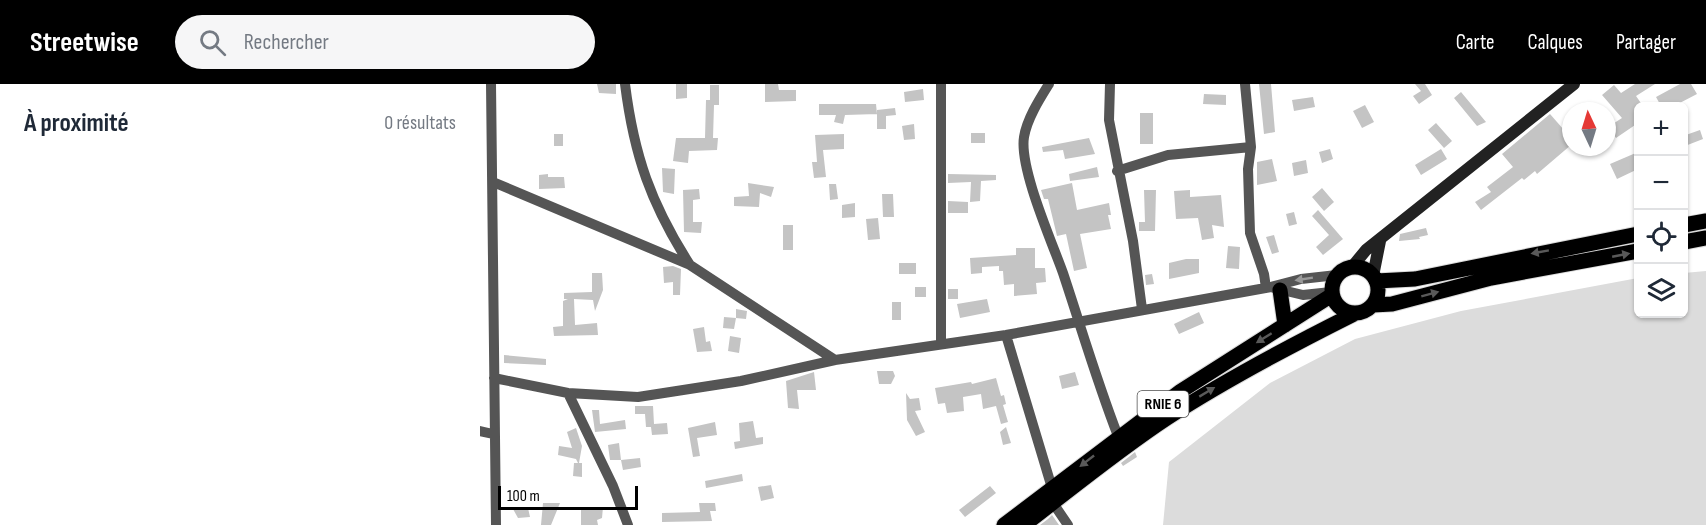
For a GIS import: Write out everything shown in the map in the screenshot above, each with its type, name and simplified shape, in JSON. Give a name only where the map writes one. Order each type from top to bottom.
[{"type":"main road","points":[[1354,314],[1336,305],[1331,294],[1337,275],[1352,267],[1357,259],[1574,84]]},
{"type":"main road","points":[[1688,224],[1706,221]]},
{"type":"main road","points":[[1352,267],[1368,271],[1375,279],[1415,279],[1634,235]]},
{"type":"main road","points":[[1688,241],[1706,238]]},
{"type":"main road","points":[[1373,305],[1378,294],[1375,279],[1380,241]]},
{"type":"main road","name":"RNIE 6","points":[[1004,525],[1052,496],[1201,396],[1258,362],[1373,305],[1392,304],[1532,270],[1634,252]]},
{"type":"main road","points":[[1272,288],[1285,325]]},
{"type":"main road","name":"RNIE 6","points":[[1024,525],[1052,496],[1119,436],[1181,392],[1331,294]]},
{"type":"street","points":[[491,84],[496,525]]},
{"type":"street","points":[[626,84],[633,142],[646,180],[666,227],[690,265]]},
{"type":"street","points":[[941,84],[941,344]]},
{"type":"street","points":[[1049,84],[1039,100],[1024,139],[1037,203],[1094,374],[1119,436]]},
{"type":"street","points":[[1110,84],[1109,120],[1117,171],[1133,241],[1142,309]]},
{"type":"street","points":[[1245,84],[1251,147],[1248,169],[1249,225],[1272,288]]},
{"type":"street","points":[[1117,171],[1168,155],[1251,147]]},
{"type":"street","points":[[480,159],[493,159]]},
{"type":"street","points":[[493,182],[690,265],[835,360]]},
{"type":"street","points":[[494,378],[568,393],[638,397],[741,381],[835,360],[1006,335],[1142,309],[1272,288],[1301,279],[1337,275]]},
{"type":"street","points":[[1272,288],[1303,295],[1331,294]]},
{"type":"street","points":[[1006,335],[1052,496],[1068,525]]},
{"type":"street","points":[[568,393],[613,486],[628,525]]},
{"type":"street","points":[[480,431],[494,434]]},
{"type":"shaded area","points":[[1706,271],[1706,525],[1163,525],[1169,462],[1270,383],[1355,339],[1461,311],[1634,279],[1634,318],[1688,318],[1688,273]]},
{"type":"building","points":[[597,84],[616,84],[616,94],[599,93]]},
{"type":"building","points":[[676,84],[687,84],[687,98],[676,99]]},
{"type":"building","points":[[765,84],[778,84],[779,90],[796,90],[796,101],[765,102]]},
{"type":"building","points":[[1259,84],[1271,84],[1275,132],[1264,134]]},
{"type":"building","points":[[1415,84],[1425,84],[1432,95],[1419,104],[1413,96],[1421,91]]},
{"type":"building","points":[[1635,84],[1655,84],[1636,96],[1640,102],[1634,102],[1634,126],[1616,138],[1616,122],[1622,118],[1616,111],[1616,102],[1608,102],[1602,95],[1614,85],[1621,93]]},
{"type":"building","points":[[1680,84],[1691,84],[1697,94],[1682,102],[1659,102],[1656,97]]},
{"type":"building","points":[[710,85],[719,85],[719,105],[714,105],[713,138],[718,138],[717,150],[689,151],[688,163],[673,161],[676,138],[705,138],[706,100],[710,100]]},
{"type":"building","points":[[923,89],[924,100],[905,102],[904,92]]},
{"type":"building","points":[[1461,92],[1486,122],[1477,126],[1454,98]]},
{"type":"building","points":[[1204,94],[1226,95],[1226,105],[1203,104]]},
{"type":"building","points":[[1313,97],[1315,107],[1294,111],[1292,100]]},
{"type":"building","points":[[819,104],[876,104],[877,114],[845,115],[843,124],[834,122],[836,115],[819,115]]},
{"type":"building","points":[[1365,105],[1374,122],[1362,128],[1353,111]]},
{"type":"building","points":[[895,108],[896,115],[886,116],[886,129],[877,129],[877,110]]},
{"type":"building","points":[[1140,113],[1153,113],[1153,144],[1140,144]]},
{"type":"building","points":[[1550,114],[1562,128],[1562,153],[1537,174],[1535,171],[1524,180],[1522,178],[1481,210],[1475,202],[1491,192],[1487,187],[1513,167],[1502,154]]},
{"type":"building","points":[[1436,123],[1452,141],[1444,148],[1428,130]]},
{"type":"building","points":[[914,124],[915,139],[904,140],[902,126]]},
{"type":"building","points":[[1700,130],[1703,139],[1688,145],[1688,134]]},
{"type":"building","points":[[971,133],[985,133],[985,143],[971,143]]},
{"type":"building","points":[[554,134],[563,134],[563,146],[554,146]]},
{"type":"building","points":[[844,134],[844,149],[823,150],[826,177],[814,178],[812,162],[817,162],[815,135]]},
{"type":"building","points":[[1089,138],[1095,154],[1065,159],[1063,150],[1043,152],[1042,147]]},
{"type":"building","points":[[1330,149],[1333,159],[1322,163],[1319,152]]},
{"type":"building","points":[[1441,149],[1447,159],[1421,175],[1415,165]]},
{"type":"building","points":[[1634,154],[1634,171],[1617,179],[1610,164]]},
{"type":"building","points":[[1272,159],[1277,181],[1257,185],[1257,162]]},
{"type":"building","points":[[1306,160],[1308,173],[1294,176],[1292,163]]},
{"type":"building","points":[[1097,167],[1099,177],[1070,181],[1069,174]]},
{"type":"building","points":[[662,168],[675,169],[674,194],[663,192]]},
{"type":"building","points":[[548,174],[548,177],[564,177],[565,188],[539,189],[539,175]]},
{"type":"building","points":[[948,174],[996,175],[996,180],[981,181],[980,201],[970,202],[971,182],[948,183]]},
{"type":"building","points":[[748,183],[774,187],[771,197],[760,193],[759,207],[734,206],[734,197],[749,196]]},
{"type":"building","points":[[1072,183],[1077,210],[1109,203],[1111,215],[1108,215],[1111,229],[1080,234],[1087,268],[1074,271],[1066,234],[1057,236],[1048,199],[1044,199],[1041,190]]},
{"type":"building","points":[[829,184],[836,184],[838,199],[830,200]]},
{"type":"building","points":[[1322,188],[1334,202],[1324,211],[1312,197]]},
{"type":"building","points":[[699,189],[700,199],[693,200],[693,222],[702,222],[701,233],[684,232],[683,190]]},
{"type":"building","points":[[1144,190],[1156,190],[1155,231],[1139,231],[1139,222],[1145,222]]},
{"type":"building","points":[[1190,190],[1190,197],[1221,195],[1224,227],[1212,225],[1214,238],[1202,240],[1198,218],[1176,219],[1174,191]]},
{"type":"building","points":[[882,194],[893,194],[894,217],[883,217]]},
{"type":"building","points":[[948,201],[968,202],[968,213],[948,213]]},
{"type":"building","points":[[855,203],[855,217],[842,218],[842,205]]},
{"type":"building","points":[[1318,210],[1343,239],[1323,255],[1316,247],[1329,235],[1312,216]]},
{"type":"building","points":[[1294,212],[1297,224],[1289,226],[1286,214]]},
{"type":"building","points":[[878,218],[880,239],[868,240],[866,219]]},
{"type":"building","points":[[783,225],[793,225],[793,250],[783,250]]},
{"type":"building","points":[[1426,228],[1428,235],[1419,237],[1420,239],[1399,241],[1400,234]]},
{"type":"building","points":[[1274,235],[1279,252],[1272,254],[1266,237]]},
{"type":"building","points":[[1228,246],[1240,247],[1239,269],[1226,268]]},
{"type":"building","points":[[1016,248],[1035,248],[1035,268],[1045,268],[1046,282],[1036,283],[1037,294],[1014,296],[1014,284],[1004,285],[1003,271],[999,271],[999,266],[982,267],[982,273],[971,274],[970,258],[1016,255]]},
{"type":"building","points":[[1199,259],[1199,273],[1169,279],[1169,263]]},
{"type":"building","points":[[899,263],[916,263],[916,274],[899,274]]},
{"type":"building","points":[[673,266],[681,269],[680,295],[673,295],[673,282],[664,283],[663,267]]},
{"type":"building","points":[[592,273],[602,273],[603,290],[595,311],[593,300],[574,299],[575,325],[597,323],[598,335],[554,336],[553,327],[563,326],[563,301],[568,299],[564,299],[564,293],[592,292]]},
{"type":"building","points":[[1152,274],[1154,284],[1146,285],[1145,275]]},
{"type":"building","points":[[915,287],[926,287],[926,297],[915,297]]},
{"type":"building","points":[[948,289],[958,289],[958,299],[948,299]]},
{"type":"building","points":[[987,299],[990,312],[960,318],[957,304]]},
{"type":"building","points":[[892,302],[901,302],[901,320],[892,320]]},
{"type":"building","points":[[736,309],[747,311],[746,319],[736,318]]},
{"type":"building","points":[[1199,312],[1204,323],[1179,334],[1174,324]]},
{"type":"building","points":[[724,317],[736,318],[734,329],[723,328]]},
{"type":"building","points":[[704,327],[706,342],[710,341],[712,351],[697,352],[693,329]]},
{"type":"building","points":[[730,336],[741,338],[739,353],[728,351]]},
{"type":"building","points":[[504,355],[546,359],[546,365],[504,363]]},
{"type":"building","points":[[877,371],[893,371],[895,376],[891,384],[879,384]]},
{"type":"building","points":[[814,372],[816,390],[797,390],[799,409],[788,408],[786,381]]},
{"type":"building","points":[[1075,372],[1079,385],[1062,389],[1059,376]]},
{"type":"building","points":[[996,378],[1001,396],[1004,395],[1006,404],[1003,405],[1008,422],[1001,424],[996,406],[983,409],[981,394],[963,397],[964,411],[947,413],[945,403],[938,404],[935,388],[971,382],[972,384]]},
{"type":"building","points":[[906,393],[910,399],[919,398],[921,410],[915,411],[925,432],[916,436],[907,420]]},
{"type":"building","points":[[635,406],[653,406],[654,424],[667,423],[668,434],[652,435],[651,427],[646,427],[645,414],[635,414]]},
{"type":"building","points":[[592,410],[599,410],[600,424],[625,420],[626,429],[595,432]]},
{"type":"building","points":[[753,421],[756,438],[763,437],[763,444],[735,449],[734,442],[740,441],[739,423]]},
{"type":"building","points":[[715,422],[717,435],[697,438],[700,456],[693,457],[688,428]]},
{"type":"building","points":[[1006,427],[1011,443],[1003,445],[1000,432]]},
{"type":"building","points":[[576,428],[582,446],[579,463],[582,463],[582,477],[573,476],[574,463],[578,463],[576,459],[558,455],[559,446],[572,448],[567,432]]},
{"type":"building","points":[[619,443],[621,460],[610,460],[608,445]]},
{"type":"building","points":[[1135,452],[1137,457],[1123,466],[1121,463]]},
{"type":"building","points":[[640,458],[641,467],[623,470],[621,460]]},
{"type":"building","points":[[742,474],[743,481],[706,488],[705,481]]},
{"type":"building","points":[[771,485],[774,498],[761,501],[758,487]]},
{"type":"building","points":[[990,486],[996,493],[965,517],[959,510]]},
{"type":"building","points":[[543,503],[560,503],[551,525],[541,525]]},
{"type":"building","points":[[699,503],[715,503],[716,511],[710,511],[712,521],[662,522],[662,513],[700,512]]},
{"type":"building","points":[[603,507],[602,518],[597,520],[598,525],[581,525],[581,509]]},
{"type":"building","points":[[528,508],[530,517],[518,518],[513,509]]},
{"type":"building","points":[[1052,515],[1059,525],[1040,525],[1048,519]]}]
